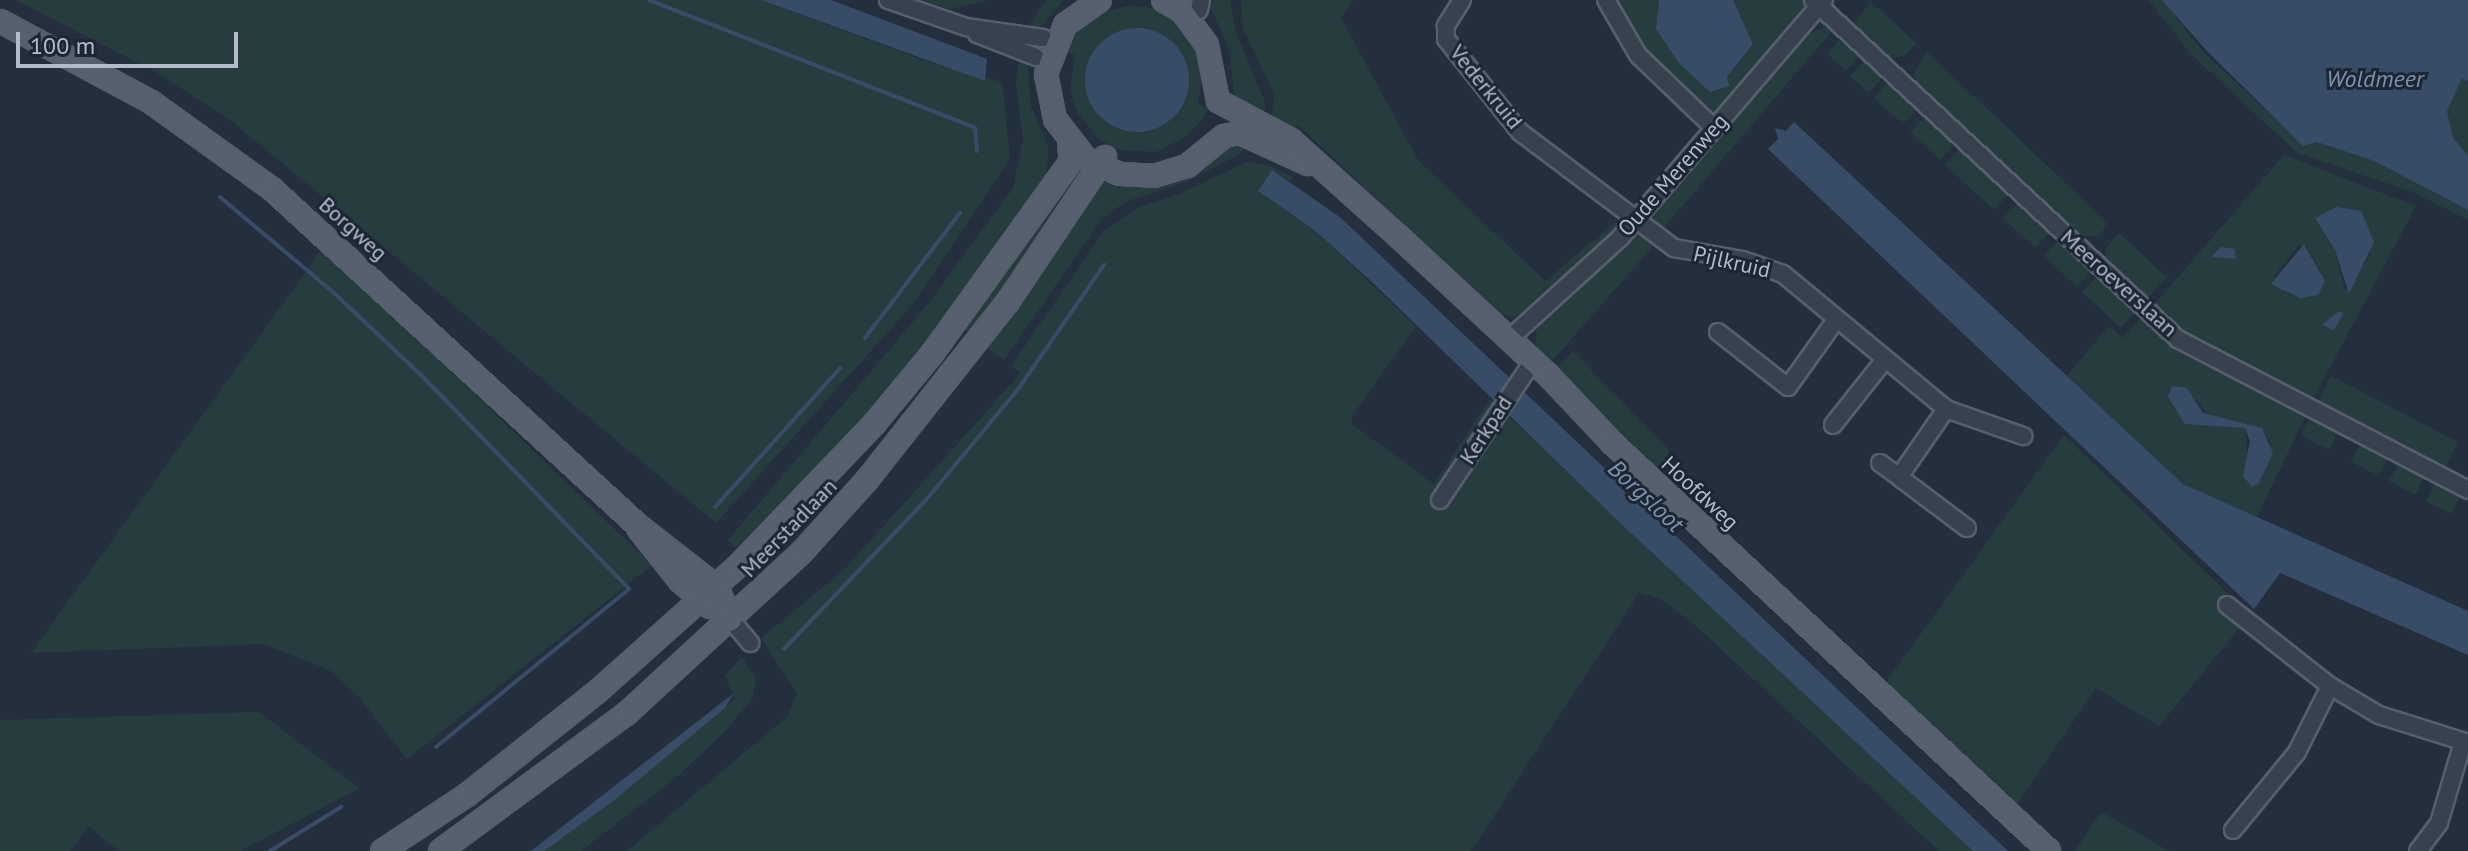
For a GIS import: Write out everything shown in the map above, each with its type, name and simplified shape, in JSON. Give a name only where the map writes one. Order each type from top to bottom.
[{"type":"main road","points":[[1076,0],[1042,52],[1038,108],[1061,143],[1102,161],[1146,166],[1177,158],[1203,140],[1223,103],[1223,53],[1181,2]]},
{"type":"main road","points":[[1042,52],[1065,25],[1100,0]]},
{"type":"main road","points":[[1181,2],[1182,11],[1207,45],[1216,97],[1223,103]]},
{"type":"main road","name":"Borgweg","points":[[0,21],[151,102],[272,189],[636,524],[648,545],[709,594],[731,620]]},
{"type":"main road","points":[[1042,52],[1058,67],[1068,120],[1102,161]]},
{"type":"main road","name":"Hoofdweg","points":[[1223,103],[1291,140],[1318,169],[1533,361],[1612,443],[2049,851]]},
{"type":"main road","name":"Hoofdweg","points":[[1102,161],[1137,176],[1171,172],[1230,134],[1259,139],[1318,169]]},
{"type":"main road","name":"Meerstadlaan","points":[[382,851],[478,786],[709,594],[894,400],[980,290],[1054,184],[1061,143]]},
{"type":"main road","name":"Meerstadlaan","points":[[440,851],[626,714],[802,552],[903,437],[1007,303],[1102,161]]},
{"type":"street","points":[[888,0],[1042,52]]},
{"type":"street","name":"Vederkruid","points":[[1462,0],[1446,26],[1446,39],[1520,132],[1637,220]]},
{"type":"street","points":[[1606,0],[1638,55],[1714,128]]},
{"type":"street","name":"Oude Merenweg","points":[[1509,339],[1637,220],[1819,2]]},
{"type":"street","name":"Meeroeverslaan","points":[[1819,2],[2178,339],[2468,490]]},
{"type":"street","name":"Pijlkruid","points":[[1637,220],[1674,248],[1743,260],[1783,274],[1883,362],[1946,409],[2023,436]]},
{"type":"street","points":[[1718,332],[1788,387],[1835,321]]},
{"type":"street","name":"Kerkpad","points":[[1440,500],[1533,361]]},
{"type":"street","points":[[1833,425],[1883,362]]},
{"type":"street","points":[[1899,477],[1946,409]]},
{"type":"street","points":[[1880,463],[1967,528]]},
{"type":"street","points":[[2227,605],[2330,686],[2413,729],[2466,742],[2439,823],[2418,851]]},
{"type":"street","points":[[731,620],[750,643]]},
{"type":"street","points":[[2233,830],[2297,752],[2330,686]]},
{"type":"green space","points":[[16,0],[761,0],[923,60],[1002,82],[1010,159],[913,304],[716,523],[229,119],[154,71]]},
{"type":"green space","points":[[923,0],[989,0],[950,9]]},
{"type":"green space","points":[[1047,0],[1063,0],[1043,25],[1025,30]]},
{"type":"green space","points":[[1207,0],[1230,0],[1236,33],[1265,102],[1264,116],[1235,98],[1229,49]]},
{"type":"green space","points":[[1241,0],[1353,0],[1341,18],[1418,160],[1545,281],[1618,220],[1621,226],[1528,308],[1513,318],[1499,314],[1298,125],[1291,134],[1271,121],[1274,94],[1243,28]]},
{"type":"green space","points":[[1612,0],[1659,0],[1657,11],[1727,77],[1753,45],[1733,0],[1804,0],[1803,16],[1714,114],[1647,56]]},
{"type":"green space","points":[[2149,0],[2162,0],[2204,53],[2303,145],[2317,142],[2374,161],[2468,210],[2468,220],[2413,192],[2297,153],[2190,53]]},
{"type":"green space","points":[[1871,2],[1916,43],[1904,56],[1887,58],[1852,25]]},
{"type":"green space","points":[[1131,5],[1156,9],[1176,21],[1197,48],[1203,70],[1198,104],[1208,108],[1187,136],[1156,152],[1120,150],[1099,139],[1077,112],[1070,90],[1075,55],[1064,51],[1076,29],[1096,14]],"holes":[[[1158,32],[1183,55],[1123,130],[1103,120]]]},
{"type":"green space","points":[[1825,27],[1833,30],[1661,231],[1652,222],[1657,211],[1803,35]]},
{"type":"green space","points":[[1842,36],[1861,54],[1846,71],[1827,54]]},
{"type":"green space","points":[[1927,52],[2109,224],[2098,236],[2077,236],[1916,87],[1914,73]]},
{"type":"green space","points":[[1019,56],[1028,66],[1031,106],[1049,149],[1046,179],[958,312],[858,431],[743,554],[728,540],[928,304],[1013,188],[1023,139],[1016,82]]},
{"type":"green space","points":[[1867,58],[1885,75],[1869,93],[1850,76]]},
{"type":"green space","points":[[2462,77],[2468,81],[2468,155],[2453,138],[2447,111]]},
{"type":"green space","points":[[1890,80],[1919,107],[1903,124],[1874,98]]},
{"type":"green space","points":[[1926,114],[1956,143],[1940,160],[1910,132]]},
{"type":"green space","points":[[1234,140],[1247,146],[1240,154],[1186,182],[1125,202],[1101,220],[1004,360],[981,343],[1099,182],[1134,181]]},
{"type":"green space","points":[[1961,148],[2010,193],[1994,210],[1945,165]]},
{"type":"green space","points":[[2284,155],[2416,206],[2312,401],[2181,332],[2153,306]],"holes":[[[2315,218],[2371,254],[2345,291],[2335,250]],[[2300,244],[2307,247],[2322,273],[2273,277]]]},
{"type":"green space","points":[[1078,159],[1087,166],[974,337],[958,325]]},
{"type":"green space","points":[[1246,162],[1266,164],[1292,177],[1291,182],[1272,170],[1258,191],[1313,229],[1416,326],[1352,416],[1352,424],[1434,484],[1490,399],[1973,851],[1939,851],[1694,624],[1660,599],[1639,593],[1471,851],[627,851],[787,717],[797,694],[761,638],[844,570],[1013,382],[1020,372],[1011,366],[1103,232],[1139,207],[1180,194]]},
{"type":"green space","points":[[2019,202],[2050,232],[2035,248],[2003,218]]},
{"type":"green space","points":[[1645,233],[1653,246],[1552,361],[1536,347],[1536,322],[1635,235]]},
{"type":"green space","points":[[2119,233],[2166,277],[2146,300],[2106,261],[2105,249]]},
{"type":"green space","points":[[2059,239],[2092,270],[2077,287],[2044,256]]},
{"type":"green space","points":[[323,248],[652,565],[407,759],[360,698],[328,669],[264,644],[31,653]]},
{"type":"green space","points":[[2098,276],[2136,311],[2121,328],[2082,292]]},
{"type":"green space","points":[[2142,317],[2175,347],[2306,415],[2256,519],[2183,484],[2066,377],[2109,326],[2123,338]],"holes":[[[2168,389],[2198,401],[2209,416],[2262,428],[2271,444],[2248,457],[2245,428],[2219,425]]]},
{"type":"green space","points":[[1573,351],[1669,450],[1660,477],[1558,367]]},
{"type":"green space","points":[[2331,376],[2458,442],[2447,465],[2439,468],[2317,403]]},
{"type":"green space","points":[[2310,417],[2338,431],[2329,450],[2301,435]]},
{"type":"green space","points":[[2064,435],[2250,615],[2159,726],[2096,688],[2015,807],[1884,685]]},
{"type":"green space","points":[[2361,443],[2389,458],[2379,476],[2351,462]]},
{"type":"green space","points":[[2399,463],[2425,476],[2415,495],[2389,481]]},
{"type":"green space","points":[[2435,482],[2461,495],[2451,514],[2426,501]]},
{"type":"green space","points":[[742,657],[756,679],[753,697],[728,728],[679,775],[581,851],[544,851],[735,699],[725,676]]},
{"type":"green space","points":[[259,712],[359,788],[241,851],[119,851],[88,826],[71,851],[0,851],[0,720]]},
{"type":"green space","points":[[2101,812],[2169,851],[2075,851]]},
{"type":"water","points":[[761,0],[831,0],[987,59],[985,81]]},
{"type":"water","points":[[1659,0],[1733,0],[1753,44],[1727,77],[1729,86],[1710,92],[1679,63],[1656,29]]},
{"type":"water","name":"Woldmeer","points":[[2162,0],[2468,0],[2468,81],[2462,78],[2447,111],[2453,138],[2468,155],[2468,210],[2374,161],[2317,142],[2303,146],[2204,53]]},
{"type":"water","points":[[1137,28],[1157,32],[1174,43],[1185,60],[1189,80],[1185,100],[1174,117],[1157,128],[1137,132],[1117,128],[1100,117],[1089,100],[1085,80],[1089,60],[1100,43],[1117,32]]},
{"type":"water","points":[[1794,122],[2183,484],[2468,611],[2468,655],[2280,573],[2254,609],[1768,149],[1778,139],[1775,128],[1786,131]]},
{"type":"water","points":[[1272,170],[1341,218],[2008,851],[1973,851],[1615,518],[1373,283],[1313,229],[1258,191]]},
{"type":"water","points":[[2337,207],[2361,211],[2374,242],[2349,294],[2335,250],[2315,218]]},
{"type":"water","points":[[2304,244],[2325,281],[2318,295],[2300,298],[2271,284]]},
{"type":"water","points":[[2221,247],[2234,249],[2236,259],[2211,257]]},
{"type":"water","points":[[2339,311],[2344,313],[2334,330],[2322,325]]},
{"type":"water","points":[[2172,386],[2187,388],[2203,413],[2262,428],[2273,453],[2259,483],[2252,487],[2243,476],[2250,441],[2245,428],[2185,424],[2168,397]]},
{"type":"water","points":[[734,693],[725,708],[612,802],[544,851],[531,851]]},
{"type":"pier","points":[[2162,0],[2206,50],[2297,140],[2204,53]]},
{"type":"waterway","points":[[649,0],[975,128],[977,151]]},
{"type":"waterway","points":[[220,197],[333,292],[422,376],[629,589],[436,747]]},
{"type":"waterway","points":[[865,338],[960,213]]},
{"type":"waterway","points":[[784,649],[926,500],[1019,388],[1104,265]]},
{"type":"waterway","points":[[715,507],[840,368]]},
{"type":"waterway","points":[[270,851],[341,807]]},
{"type":"water label","name":"Borgsloot","points":[[1646,496]]}]
